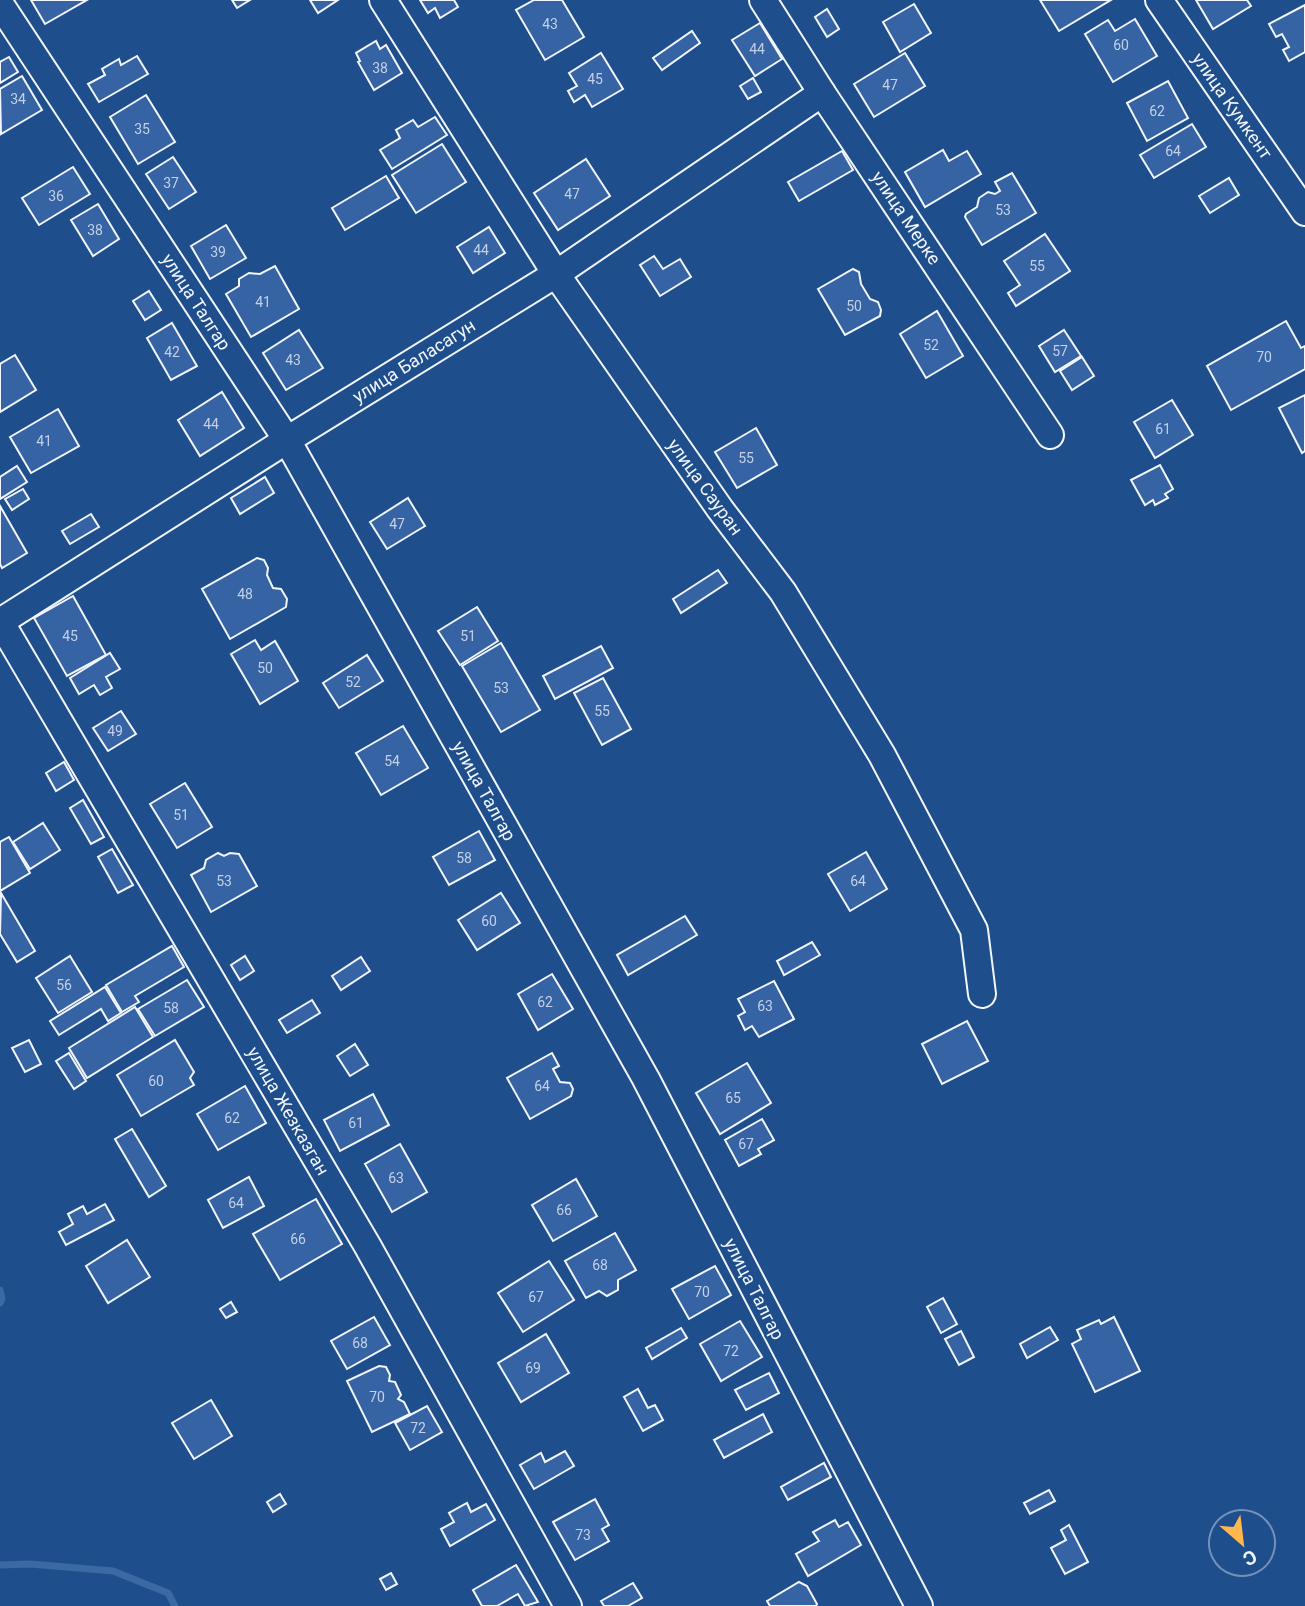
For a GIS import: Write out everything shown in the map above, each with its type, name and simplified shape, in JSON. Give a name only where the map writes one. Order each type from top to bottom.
[{"type":"street","name":"улица Сауран","points":[[383,0],[556,274],[720,509],[783,592],[882,755],[974,930],[982,994]]},
{"type":"street","name":"улица Мерке","points":[[763,0],[1050,435]]},
{"type":"street","name":"улица Кумкент","points":[[1159,0],[1305,212]]},
{"type":"street","name":"улица Талгар","points":[[0,4],[287,440],[646,1079],[919,1606]]},
{"type":"street","name":"улица Баласагун","points":[[0,622],[556,274],[822,93]]},
{"type":"street","name":"улица Жезказган","points":[[0,622],[367,1245],[568,1606]]},
{"type":"building","points":[[31,0],[87,0],[45,24]]},
{"type":"building","points":[[232,0],[250,0],[237,8]]},
{"type":"building","points":[[310,0],[338,0],[318,13]]},
{"type":"building","points":[[420,0],[454,0],[458,7],[440,18],[435,8],[428,13]]},
{"type":"building","points":[[534,0],[562,0],[584,37],[545,60],[516,10]]},
{"type":"building","points":[[1040,0],[1111,0],[1059,31]]},
{"type":"building","points":[[1196,0],[1247,0],[1251,6],[1213,29]]},
{"type":"building","points":[[914,4],[931,33],[900,52],[883,22]]},
{"type":"building","points":[[1305,5],[1305,52],[1289,61],[1283,50],[1289,47],[1282,34],[1276,37],[1269,24]]},
{"type":"building","points":[[827,9],[839,29],[827,37],[815,17]]},
{"type":"building","points":[[1135,19],[1157,56],[1113,82],[1085,34],[1108,20],[1115,31]]},
{"type":"building","points":[[760,23],[782,59],[755,76],[732,40]]},
{"type":"building","points":[[692,31],[700,43],[662,70],[653,58]]},
{"type":"building","points":[[376,41],[380,49],[386,45],[402,73],[374,90],[358,62],[360,61],[356,53]]},
{"type":"building","points":[[601,53],[623,89],[592,107],[585,95],[574,102],[568,91],[577,86],[569,73]]},
{"type":"building","points":[[905,53],[925,86],[874,117],[854,84]]},
{"type":"building","points":[[137,56],[148,74],[99,102],[88,84],[105,75],[102,69],[119,59],[121,65]]},
{"type":"building","points":[[9,57],[18,72],[0,83],[0,62]]},
{"type":"building","points":[[22,76],[42,110],[1,134],[0,89]]},
{"type":"building","points":[[753,78],[761,92],[748,99],[740,86]]},
{"type":"building","points":[[1168,81],[1188,118],[1147,141],[1127,103]]},
{"type":"building","points":[[146,95],[175,142],[138,164],[110,117]]},
{"type":"building","points":[[435,117],[447,135],[392,169],[380,150],[400,138],[396,130],[413,120],[418,127]]},
{"type":"building","points":[[1192,124],[1206,147],[1154,178],[1140,155]]},
{"type":"building","points":[[442,144],[466,182],[416,213],[392,175]]},
{"type":"building","points":[[943,150],[949,161],[967,151],[981,174],[925,207],[905,172]]},
{"type":"building","points":[[842,151],[853,170],[799,201],[788,182]]},
{"type":"building","points":[[173,157],[196,192],[169,209],[146,174]]},
{"type":"building","points":[[586,159],[610,196],[558,230],[534,193]]},
{"type":"building","points":[[73,167],[90,194],[39,225],[22,198]]},
{"type":"building","points":[[1012,173],[1036,213],[982,245],[965,217],[966,214],[977,207],[979,198],[988,192],[995,194],[1000,191],[995,182]]},
{"type":"building","points":[[386,176],[399,198],[345,230],[332,208]]},
{"type":"building","points":[[1229,178],[1239,195],[1210,213],[1199,196]]},
{"type":"building","points":[[98,204],[119,239],[93,256],[71,220]]},
{"type":"building","points":[[226,225],[246,258],[210,279],[191,246]]},
{"type":"building","points":[[489,227],[505,253],[473,273],[457,247]]},
{"type":"building","points":[[1045,234],[1070,271],[1016,306],[1008,293],[1020,285],[1004,261]]},
{"type":"building","points":[[654,256],[663,269],[680,259],[691,277],[660,296],[640,265]]},
{"type":"building","points":[[275,266],[299,309],[251,337],[226,294],[239,286],[239,279],[249,273],[260,274]]},
{"type":"building","points":[[853,269],[859,272],[861,284],[870,299],[878,302],[881,310],[880,316],[845,335],[818,289]]},
{"type":"building","points":[[149,291],[161,310],[145,320],[133,301]]},
{"type":"building","points":[[937,311],[963,356],[926,378],[900,334]]},
{"type":"building","points":[[1286,321],[1301,348],[1305,346],[1305,369],[1231,410],[1207,366]]},
{"type":"building","points":[[172,323],[197,366],[171,380],[147,338]]},
{"type":"building","points":[[299,330],[323,368],[286,390],[263,353]]},
{"type":"building","points":[[1064,330],[1081,356],[1055,372],[1039,346]]},
{"type":"building","points":[[15,355],[36,390],[0,412],[0,364]]},
{"type":"building","points":[[1082,357],[1094,376],[1072,390],[1060,371]]},
{"type":"building","points":[[222,392],[244,428],[200,456],[178,420]]},
{"type":"building","points":[[1305,395],[1305,451],[1302,453],[1279,408]]},
{"type":"building","points":[[1172,400],[1193,435],[1155,458],[1134,422]]},
{"type":"building","points":[[58,409],[79,446],[31,473],[10,437]]},
{"type":"building","points":[[756,428],[777,465],[737,488],[715,452]]},
{"type":"building","points":[[1160,465],[1173,489],[1165,494],[1168,498],[1155,505],[1153,500],[1145,505],[1131,480]]},
{"type":"building","points":[[17,466],[27,482],[0,499],[0,477]]},
{"type":"building","points":[[265,477],[274,493],[240,514],[231,498]]},
{"type":"building","points":[[23,489],[29,499],[12,510],[5,499]]},
{"type":"building","points":[[408,498],[425,526],[387,549],[370,522]]},
{"type":"building","points":[[0,506],[27,553],[2,568],[0,564]]},
{"type":"building","points":[[91,514],[99,527],[70,544],[62,531]]},
{"type":"building","points":[[257,558],[264,560],[273,588],[281,589],[287,599],[286,607],[230,639],[202,589]]},
{"type":"building","points":[[718,570],[727,583],[681,613],[673,599]]},
{"type":"building","points":[[73,596],[106,655],[67,676],[34,618]]},
{"type":"building","points":[[477,607],[498,641],[460,665],[438,631]]},
{"type":"building","points":[[255,640],[261,650],[275,641],[298,681],[260,704],[231,654]]},
{"type":"building","points":[[501,643],[540,710],[501,732],[462,666]]},
{"type":"building","points":[[601,646],[613,668],[555,699],[543,676]]},
{"type":"building","points":[[110,653],[120,669],[106,677],[112,688],[100,695],[94,685],[79,694],[70,678]]},
{"type":"building","points":[[367,655],[383,681],[339,708],[323,683]]},
{"type":"building","points":[[603,678],[631,729],[602,745],[574,693]]},
{"type":"building","points":[[121,711],[136,734],[108,751],[93,728]]},
{"type":"building","points":[[403,726],[428,768],[381,795],[356,753]]},
{"type":"building","points":[[64,762],[74,780],[56,791],[46,773]]},
{"type":"building","points":[[185,783],[212,827],[177,848],[150,804]]},
{"type":"building","points":[[83,800],[104,837],[91,844],[70,808]]},
{"type":"building","points":[[43,823],[60,850],[30,869],[13,842]]},
{"type":"building","points":[[479,831],[495,860],[449,885],[433,857]]},
{"type":"building","points":[[9,837],[30,873],[0,891],[0,842]]},
{"type":"building","points":[[112,849],[133,885],[118,893],[98,857]]},
{"type":"building","points":[[866,852],[887,889],[850,911],[828,874]]},
{"type":"building","points":[[218,853],[224,856],[230,853],[239,854],[257,886],[211,912],[191,875],[204,868],[206,860]]},
{"type":"building","points":[[1,893],[35,951],[17,962],[0,934]]},
{"type":"building","points":[[501,893],[520,923],[477,950],[458,920]]},
{"type":"building","points":[[685,916],[697,935],[628,975],[617,955]]},
{"type":"building","points":[[812,942],[820,955],[784,975],[777,961]]},
{"type":"building","points":[[172,946],[184,967],[135,996],[139,1002],[122,1012],[106,985]]},
{"type":"building","points":[[70,956],[92,992],[58,1013],[36,978]]},
{"type":"building","points":[[245,956],[254,971],[240,980],[231,965]]},
{"type":"building","points":[[361,957],[370,971],[341,990],[332,976]]},
{"type":"building","points":[[552,974],[573,1009],[538,1030],[518,994]]},
{"type":"building","points":[[187,980],[204,1007],[155,1036],[138,1009]]},
{"type":"building","points":[[774,981],[794,1019],[759,1037],[752,1026],[745,1030],[738,1016],[745,1012],[738,999]]},
{"type":"building","points":[[105,987],[121,1013],[108,1021],[101,1009],[59,1035],[50,1021]]},
{"type":"building","points":[[312,1000],[320,1013],[287,1033],[279,1020]]},
{"type":"building","points":[[135,1007],[153,1037],[87,1078],[69,1048]]},
{"type":"building","points":[[967,1021],[988,1061],[942,1084],[922,1044]]},
{"type":"building","points":[[29,1040],[41,1064],[25,1072],[12,1048]]},
{"type":"building","points":[[175,1040],[194,1072],[190,1078],[194,1085],[141,1116],[117,1075]]},
{"type":"building","points":[[355,1044],[368,1065],[350,1076],[337,1056]]},
{"type":"building","points":[[69,1053],[86,1081],[74,1089],[56,1061]]},
{"type":"building","points":[[552,1053],[559,1066],[553,1069],[560,1082],[570,1083],[573,1089],[571,1096],[530,1119],[507,1078]]},
{"type":"building","points":[[747,1063],[771,1103],[720,1134],[696,1093]]},
{"type":"building","points":[[245,1086],[266,1123],[218,1150],[197,1114]]},
{"type":"building","points":[[373,1094],[389,1125],[340,1151],[324,1120]]},
{"type":"building","points":[[762,1119],[774,1140],[758,1149],[761,1154],[739,1166],[725,1140]]},
{"type":"building","points":[[132,1129],[166,1186],[149,1197],[115,1139]]},
{"type":"building","points":[[400,1144],[427,1192],[392,1212],[365,1164]]},
{"type":"building","points":[[249,1177],[264,1206],[223,1228],[208,1200]]},
{"type":"building","points":[[576,1179],[597,1216],[553,1241],[532,1205]]},
{"type":"building","points":[[316,1199],[342,1244],[280,1280],[253,1234]]},
{"type":"building","points":[[105,1204],[114,1220],[66,1245],[59,1232],[73,1224],[68,1214],[83,1206],[87,1214]]},
{"type":"building","points":[[615,1233],[636,1270],[618,1280],[618,1290],[607,1296],[599,1291],[586,1298],[565,1261]]},
{"type":"building","points":[[127,1240],[150,1277],[108,1303],[86,1266]]},
{"type":"building","points":[[549,1261],[574,1300],[523,1332],[498,1293]]},
{"type":"building","points":[[715,1266],[731,1295],[689,1319],[672,1289]]},
{"type":"building","points":[[943,1298],[957,1324],[941,1333],[927,1307]]},
{"type":"building","points":[[231,1302],[237,1312],[226,1318],[220,1309]]},
{"type":"building","points":[[374,1317],[390,1345],[347,1369],[331,1341]]},
{"type":"building","points":[[1114,1317],[1140,1371],[1095,1392],[1072,1344],[1081,1339],[1077,1330],[1099,1320],[1101,1324]]},
{"type":"building","points":[[740,1321],[762,1357],[721,1381],[700,1344]]},
{"type":"building","points":[[1050,1327],[1058,1340],[1027,1358],[1020,1344]]},
{"type":"building","points":[[681,1328],[687,1338],[652,1359],[646,1348]]},
{"type":"building","points":[[961,1331],[974,1357],[959,1365],[945,1339]]},
{"type":"building","points":[[546,1334],[569,1373],[521,1402],[498,1363]]},
{"type":"building","points":[[379,1366],[386,1367],[390,1375],[389,1381],[395,1382],[401,1395],[398,1399],[404,1402],[410,1414],[372,1432],[347,1381]]},
{"type":"building","points":[[769,1373],[779,1393],[746,1410],[735,1390]]},
{"type":"building","points":[[638,1389],[648,1408],[655,1405],[663,1420],[643,1431],[624,1397]]},
{"type":"building","points":[[211,1400],[232,1436],[194,1459],[172,1423]]},
{"type":"building","points":[[427,1406],[442,1432],[410,1450],[395,1423]]},
{"type":"building","points":[[763,1414],[772,1432],[724,1458],[714,1440]]},
{"type":"building","points":[[565,1451],[574,1466],[534,1489],[520,1465],[541,1453],[545,1462]]},
{"type":"building","points":[[824,1463],[831,1477],[788,1500],[781,1487]]},
{"type":"building","points":[[1049,1490],[1055,1501],[1030,1514],[1024,1503]]},
{"type":"building","points":[[280,1494],[286,1504],[273,1512],[267,1502]]},
{"type":"building","points":[[595,1499],[609,1525],[602,1529],[609,1541],[575,1560],[553,1522]]},
{"type":"building","points":[[467,1503],[471,1512],[486,1504],[495,1520],[450,1546],[441,1529],[454,1522],[449,1513]]},
{"type":"building","points":[[835,1520],[839,1527],[848,1522],[861,1545],[808,1576],[796,1554],[819,1541],[813,1532]]},
{"type":"building","points":[[1069,1525],[1088,1562],[1065,1574],[1051,1548],[1066,1540],[1061,1530]]},
{"type":"building","points":[[516,1565],[538,1602],[525,1606],[518,1594],[497,1606],[482,1606],[473,1590]]},
{"type":"building","points":[[391,1573],[397,1584],[386,1590],[380,1579]]},
{"type":"building","points":[[799,1582],[807,1586],[816,1606],[770,1606],[767,1601]]},
{"type":"building","points":[[633,1583],[642,1598],[628,1606],[604,1606],[601,1601]]},
{"type":"waterway","points":[[0,1290],[0,1303]]},
{"type":"waterway","points":[[0,1565],[30,1564],[113,1571],[168,1593],[175,1606]]}]
